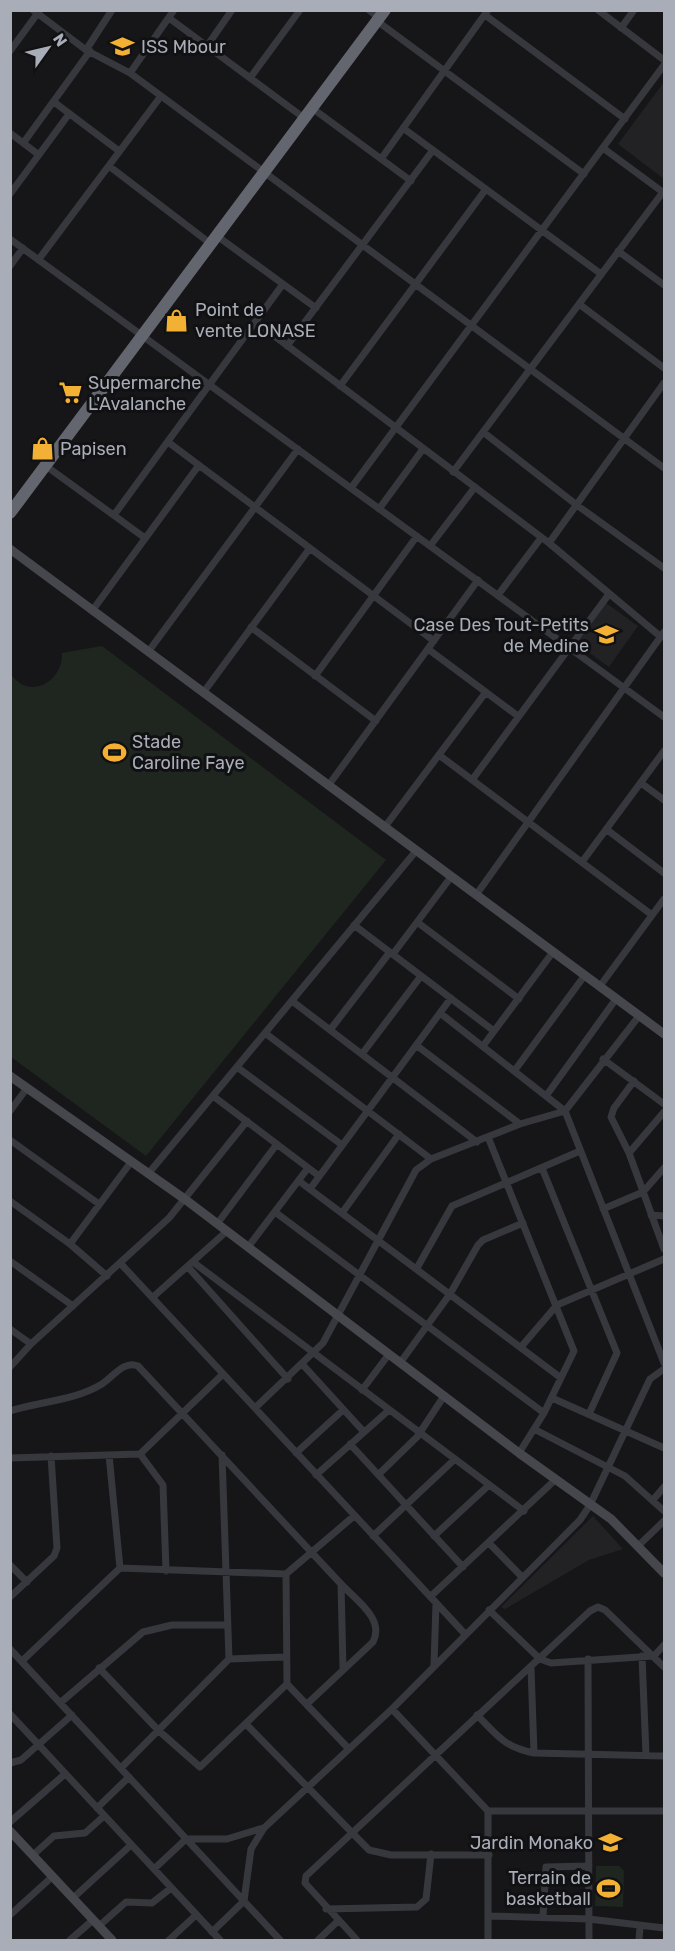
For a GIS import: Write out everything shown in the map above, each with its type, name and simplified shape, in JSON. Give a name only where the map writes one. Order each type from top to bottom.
[{"type":"highway","points":[[10,513],[308,113],[377,15]]},
{"type":"main road","points":[[10,549],[664,1034]]},
{"type":"main road","points":[[10,1076],[186,1200],[590,1505],[639,1545],[664,1573]]},
{"type":"main road","points":[[10,1831],[112,1941]]},
{"type":"street","points":[[24,142],[88,51],[112,10]]},
{"type":"street","points":[[130,73],[174,10]]},
{"type":"street","points":[[250,78],[300,10]]},
{"type":"street","points":[[598,10],[664,60]]},
{"type":"street","points":[[621,28],[634,10]]},
{"type":"street","points":[[207,46],[231,11]]},
{"type":"street","points":[[10,51],[37,12],[88,51],[130,73],[664,468]]},
{"type":"street","points":[[381,159],[486,13],[625,119]]},
{"type":"street","points":[[377,15],[443,71],[584,174]]},
{"type":"street","points":[[169,18],[250,78],[381,159],[411,181]]},
{"type":"street","points":[[351,488],[664,65]]},
{"type":"street","points":[[39,259],[161,96]]},
{"type":"street","points":[[54,102],[119,151]]},
{"type":"street","points":[[10,194],[69,114]]},
{"type":"street","points":[[403,128],[601,274]]},
{"type":"street","points":[[10,133],[39,155]]},
{"type":"street","points":[[453,472],[664,193],[603,148]]},
{"type":"street","points":[[287,346],[434,150]]},
{"type":"street","points":[[109,166],[316,308]]},
{"type":"street","points":[[340,386],[486,189]]},
{"type":"street","points":[[10,239],[664,717]]},
{"type":"street","points":[[10,266],[23,248]]},
{"type":"street","points":[[618,251],[664,285]]},
{"type":"street","points":[[114,515],[283,284]]},
{"type":"street","points":[[579,304],[664,368]]},
{"type":"street","points":[[256,322],[549,543],[609,594],[663,634],[626,689],[476,895]]},
{"type":"street","points":[[549,543],[626,440],[664,383]]},
{"type":"street","points":[[483,432],[578,506],[664,568]]},
{"type":"street","points":[[168,442],[434,641]]},
{"type":"street","points":[[148,652],[298,449]]},
{"type":"street","points":[[380,508],[423,449]]},
{"type":"street","points":[[92,611],[199,465]]},
{"type":"street","points":[[46,466],[145,538]]},
{"type":"street","points":[[430,546],[475,487]]},
{"type":"street","points":[[315,676],[417,536]]},
{"type":"street","points":[[498,595],[541,538]]},
{"type":"street","points":[[203,693],[310,548]]},
{"type":"street","points":[[328,786],[478,580]]},
{"type":"street","points":[[472,780],[609,594]]},
{"type":"street","points":[[251,627],[376,721]]},
{"type":"street","points":[[428,649],[518,716]]},
{"type":"street","points":[[384,828],[486,692]]},
{"type":"street","points":[[582,862],[664,751]]},
{"type":"street","points":[[439,755],[652,915]]},
{"type":"street","points":[[641,783],[664,800]]},
{"type":"street","points":[[606,829],[664,873]]},
{"type":"street","points":[[148,1174],[416,851]]},
{"type":"street","points":[[330,1030],[451,877]]},
{"type":"street","points":[[600,986],[664,899]]},
{"type":"street","points":[[417,922],[519,999]]},
{"type":"street","points":[[354,925],[494,1031]]},
{"type":"street","points":[[483,1046],[554,952]]},
{"type":"street","points":[[514,1070],[585,975]]},
{"type":"street","points":[[362,1054],[421,976]]},
{"type":"street","points":[[310,1189],[451,998]]},
{"type":"street","points":[[546,1096],[616,999]]},
{"type":"street","points":[[292,1001],[477,1142]]},
{"type":"street","points":[[440,1013],[565,1111],[664,1362]]},
{"type":"street","points":[[255,1408],[314,1353],[339,1316],[416,1170],[431,1159],[519,1124],[565,1111],[603,1059],[639,1016]]},
{"type":"street","points":[[265,1033],[431,1159]]},
{"type":"street","points":[[416,1046],[519,1124]]},
{"type":"street","points":[[603,1059],[664,1104]]},
{"type":"street","points":[[237,1066],[342,1144]]},
{"type":"street","points":[[634,1081],[611,1112],[629,1153],[664,1249]]},
{"type":"street","points":[[10,1111],[27,1088]]},
{"type":"street","points":[[213,1096],[319,1176]]},
{"type":"street","points":[[629,1153],[664,1112]]},
{"type":"street","points":[[10,1367],[31,1344],[121,1264],[186,1200],[247,1121]]},
{"type":"street","points":[[342,1213],[399,1134]]},
{"type":"street","points":[[488,1137],[574,1352],[544,1413],[519,1453]]},
{"type":"street","points":[[10,1140],[99,1204]]},
{"type":"street","points":[[217,1224],[277,1144]]},
{"type":"street","points":[[417,1268],[452,1206],[580,1151]]},
{"type":"street","points":[[70,1244],[131,1162]]},
{"type":"street","points":[[248,1247],[308,1168]]},
{"type":"street","points":[[542,1168],[617,1353],[589,1414]]},
{"type":"street","points":[[603,1209],[643,1192],[664,1168]]},
{"type":"street","points":[[298,1181],[561,1378]]},
{"type":"street","points":[[10,1201],[70,1244],[107,1276]]},
{"type":"street","points":[[275,1212],[544,1413]]},
{"type":"street","points":[[651,1215],[664,1216]]},
{"type":"street","points":[[400,1363],[450,1294],[483,1240],[522,1223]]},
{"type":"street","points":[[153,1297],[227,1231]]},
{"type":"street","points":[[521,1347],[557,1305],[664,1258]]},
{"type":"street","points":[[10,1261],[73,1306]]},
{"type":"street","points":[[121,1264],[465,1634]]},
{"type":"street","points":[[190,1264],[314,1353],[524,1511]]},
{"type":"street","points":[[190,1264],[288,1378]]},
{"type":"street","points":[[10,1329],[31,1344]]},
{"type":"street","points":[[362,1390],[388,1354]]},
{"type":"street","points":[[10,1411],[59,1401],[90,1390],[133,1364],[138,1366],[373,1619],[377,1627],[373,1642],[308,1704]]},
{"type":"street","points":[[303,1365],[364,1432]]},
{"type":"street","points":[[212,1932],[244,1901],[251,1849],[264,1828],[392,1709],[580,1520],[590,1505],[624,1430],[652,1376],[664,1370]]},
{"type":"street","points":[[10,1458],[140,1454],[223,1374]]},
{"type":"street","points":[[379,1474],[420,1433],[444,1396]]},
{"type":"street","points":[[552,1398],[664,1447]]},
{"type":"street","points":[[296,1453],[343,1410]]},
{"type":"street","points":[[316,1474],[389,1410]]},
{"type":"street","points":[[534,1429],[608,1466],[664,1511]]},
{"type":"street","points":[[350,1444],[463,1567]]},
{"type":"street","points":[[140,1454],[163,1485],[166,1571]]},
{"type":"street","points":[[109,1455],[120,1568]]},
{"type":"street","points":[[222,1455],[229,1659]]},
{"type":"street","points":[[10,1597],[54,1556],[57,1548],[51,1456]]},
{"type":"street","points":[[373,1536],[455,1459]]},
{"type":"street","points":[[431,1596],[555,1480]]},
{"type":"street","points":[[434,1536],[489,1485]]},
{"type":"street","points":[[653,1500],[664,1488]]},
{"type":"street","points":[[22,1661],[120,1568],[286,1574],[354,1516]]},
{"type":"street","points":[[639,1545],[664,1521]]},
{"type":"street","points":[[489,1543],[522,1577]]},
{"type":"street","points":[[10,1564],[27,1582]]},
{"type":"street","points":[[286,1574],[287,1684],[348,1748]]},
{"type":"street","points":[[341,1584],[343,1669]]},
{"type":"street","points":[[434,1665],[436,1603]]},
{"type":"street","points":[[357,1941],[326,1909],[303,1879],[590,1611],[598,1607],[605,1610],[664,1667]]},
{"type":"street","points":[[489,1610],[540,1659],[561,1664],[588,1659],[654,1656]]},
{"type":"street","points":[[60,1703],[131,1640],[156,1627],[227,1624]]},
{"type":"street","points":[[654,1656],[664,1644]]},
{"type":"street","points":[[12,1652],[280,1941]]},
{"type":"street","points":[[121,1768],[229,1659],[286,1656]]},
{"type":"street","points":[[642,1656],[646,1755]]},
{"type":"street","points":[[588,1659],[589,1941]]},
{"type":"street","points":[[99,1668],[159,1731],[200,1767],[287,1684]]},
{"type":"street","points":[[531,1668],[534,1753]]},
{"type":"street","points":[[392,1709],[489,1811],[490,1916],[488,1941]]},
{"type":"street","points":[[10,1714],[219,1941]]},
{"type":"street","points":[[10,1763],[18,1762],[72,1715]]},
{"type":"street","points":[[477,1715],[510,1748],[534,1753],[664,1756]]},
{"type":"street","points":[[246,1724],[369,1850],[380,1854],[489,1855]]},
{"type":"street","points":[[10,1822],[65,1774]]},
{"type":"street","points":[[97,1808],[129,1777]]},
{"type":"street","points":[[489,1811],[664,1811]]},
{"type":"street","points":[[33,1855],[54,1836],[85,1833],[104,1816]]},
{"type":"street","points":[[153,1869],[186,1839],[227,1839],[264,1828]]},
{"type":"street","points":[[73,1899],[131,1845]]},
{"type":"street","points":[[326,1909],[417,1907],[423,1904],[426,1899],[431,1854]]},
{"type":"street","points":[[543,1916],[546,1867],[589,1866]]},
{"type":"street","points":[[10,1915],[52,1876]]},
{"type":"street","points":[[70,1941],[126,1902],[152,1903],[171,1888]]},
{"type":"street","points":[[169,1941],[196,1915]]},
{"type":"street","points":[[490,1916],[589,1919],[640,1927],[664,1928]]},
{"type":"street","points":[[318,1941],[338,1921]]},
{"type":"street","points":[[639,1941],[640,1927]]},
{"type":"shaded area","points":[[664,82],[664,179],[618,144]]},
{"type":"shaded area","name":"Case Des Tout-Petits de Medine","points":[[606,603],[638,626],[609,667],[577,644]]},
{"type":"shaded area","name":"Stade Caroline Faye","points":[[102,646],[386,860],[146,1156],[11,1057],[11,674],[18,682],[35,687],[51,680],[61,663],[62,653]]},
{"type":"shaded area","points":[[593,1516],[623,1549],[589,1560],[505,1609],[501,1607]]},
{"type":"shaded area","name":"Terrain de basketball","points":[[596,1866],[619,1866],[624,1871],[623,1907],[595,1906]]},
{"type":"place","name":"ISS Mbour","points":[[123,47]]},
{"type":"place","name":"Point de vente LONASE","points":[[177,320]]},
{"type":"place","name":"Supermarche L'Avalanche","points":[[70,393]]},
{"type":"place","name":"Papisen","points":[[42,449]]},
{"type":"place","name":"Case Des Tout-Petits de Medine","points":[[607,635]]},
{"type":"place","name":"Stade Caroline Faye","points":[[114,752]]},
{"type":"place","name":"Jardin Monako","points":[[611,1843]]},
{"type":"place","name":"Terrain de basketball","points":[[609,1888]]}]
